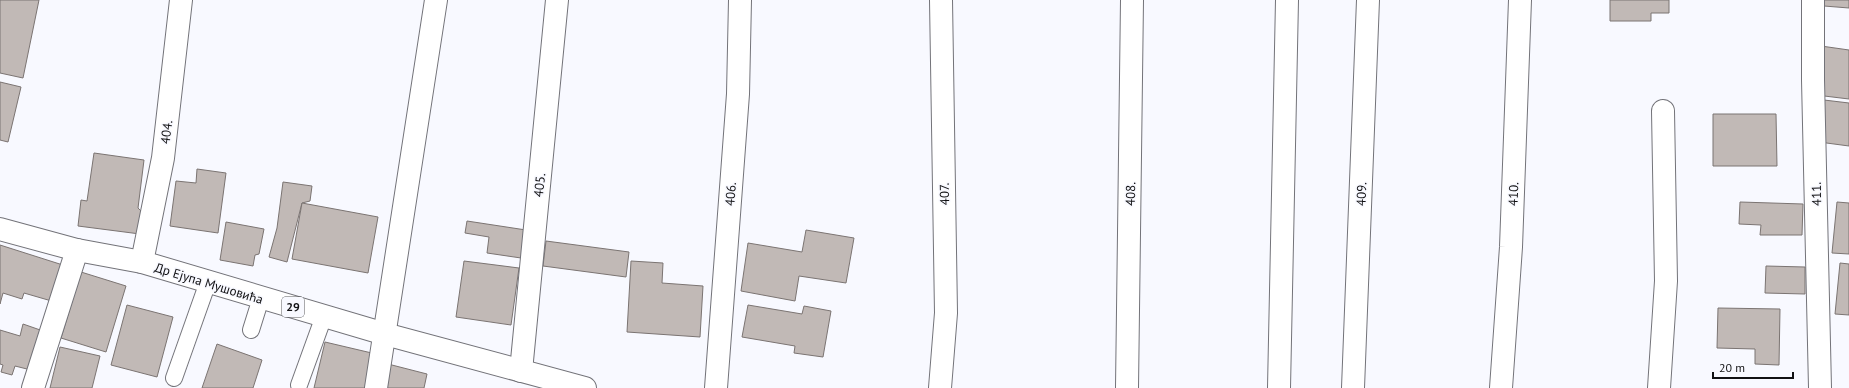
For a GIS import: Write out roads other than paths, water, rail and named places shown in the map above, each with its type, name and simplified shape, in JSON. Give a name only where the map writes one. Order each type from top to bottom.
[{"type":"street","name":"404.","points":[[142,262],[163,158],[181,0]]},
{"type":"street","points":[[376,388],[386,334],[436,0]]},
{"type":"street","name":"405.","points":[[521,371],[557,0]]},
{"type":"street","name":"406.","points":[[716,388],[738,94],[740,0]]},
{"type":"street","name":"407.","points":[[940,388],[946,313],[941,0]]},
{"type":"street","name":"408.","points":[[1127,388],[1132,0]]},
{"type":"street","points":[[1279,388],[1287,0]]},
{"type":"street","name":"409.","points":[[1353,388],[1368,0]]},
{"type":"street","name":"410.","points":[[1501,388],[1511,247],[1520,0]]},
{"type":"street","name":"411.","points":[[1813,0],[1813,80],[1820,388]]},
{"type":"street","points":[[1659,388],[1666,281],[1663,111]]},
{"type":"street","name":"Др Ејупа Мушовића","points":[[0,228],[77,250],[142,262],[386,334],[585,388]]},
{"type":"street","points":[[33,388],[77,250]]},
{"type":"lane","points":[[174,378],[208,282]]},
{"type":"lane","points":[[251,330],[261,298]]},
{"type":"lane","points":[[300,385],[324,316]]}]
